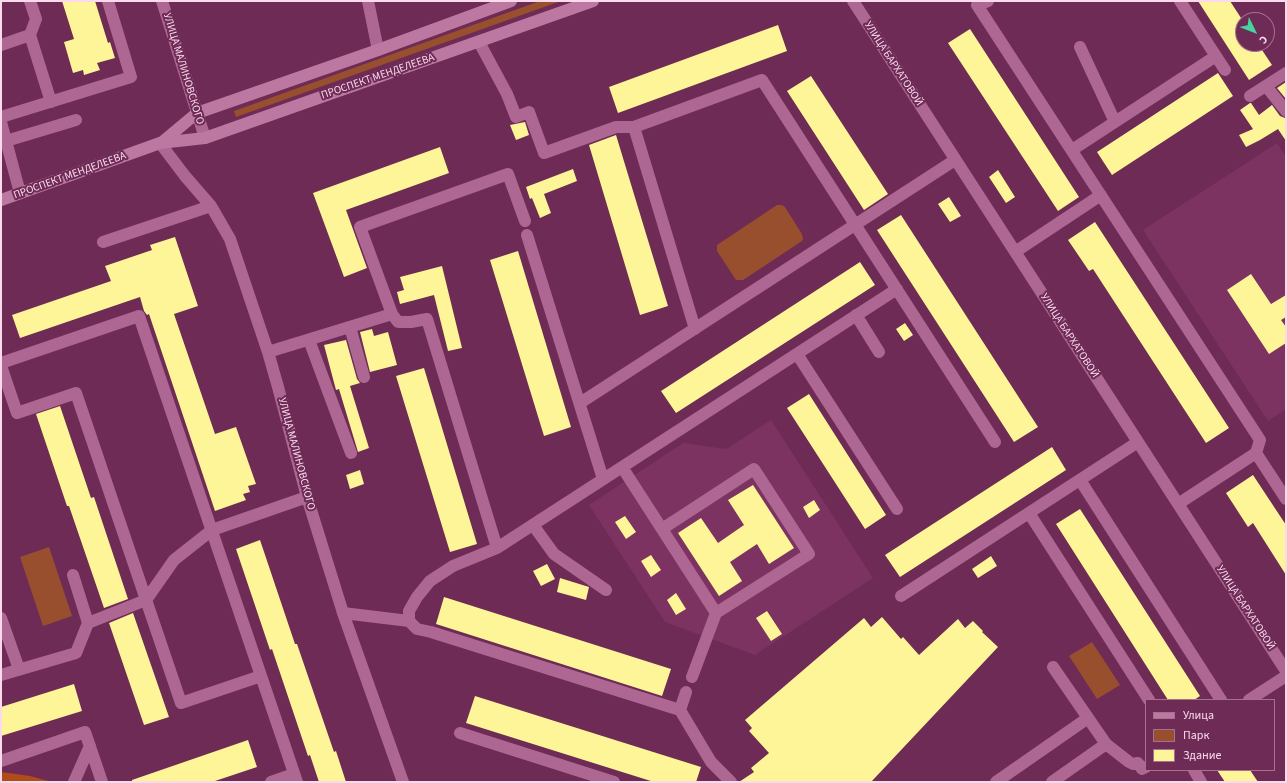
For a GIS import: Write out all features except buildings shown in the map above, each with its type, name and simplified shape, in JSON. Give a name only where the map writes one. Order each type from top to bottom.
[{"type":"main road","name":"ПРОСПЕКТ МЕНДЕЛЕЕВА","points":[[160,143],[196,113],[378,50],[512,1]]},
{"type":"main road","name":"ПРОСПЕКТ МЕНДЕЛЕЕВА","points":[[1,200],[160,143],[205,138],[593,1]]},
{"type":"street","points":[[30,1],[36,19],[30,35],[50,102]]},
{"type":"street","points":[[1,117],[131,77],[108,1]]},
{"type":"street","name":"УЛИЦА МАЛИНОВСКОГО","points":[[162,1],[205,138]]},
{"type":"street","points":[[368,1],[378,50]]},
{"type":"street","name":"УЛИЦА БАРХАТОВОЙ","points":[[853,1],[1286,671]]},
{"type":"street","points":[[988,1],[977,5],[1260,440],[1256,453],[1178,504]]},
{"type":"street","points":[[1180,1],[1224,70]]},
{"type":"street","points":[[1,45],[30,35]]},
{"type":"street","points":[[479,42],[507,94],[516,117],[530,112],[544,153],[616,127],[634,127],[762,80],[996,442]]},
{"type":"street","points":[[1080,47],[1115,122]]},
{"type":"street","points":[[1072,150],[1216,56]]},
{"type":"street","points":[[1250,96],[1286,73]]},
{"type":"street","points":[[1266,86],[1286,111]]},
{"type":"street","points":[[6,141],[76,120]]},
{"type":"street","points":[[1,122],[20,193]]},
{"type":"street","points":[[634,127],[695,329]]},
{"type":"street","name":"УЛИЦА МАЛИНОВСКОГО","points":[[160,143],[211,206],[230,239],[268,352],[307,497],[343,613],[403,782]]},
{"type":"street","points":[[580,403],[955,160]]},
{"type":"street","points":[[496,548],[427,319],[411,322],[398,322],[392,314],[360,227],[508,174],[525,221]]},
{"type":"street","points":[[1015,252],[1101,195]]},
{"type":"street","points":[[103,242],[211,206]]},
{"type":"street","points":[[527,235],[603,479]]},
{"type":"street","points":[[409,621],[409,612],[417,597],[430,581],[453,566],[496,548],[533,525],[897,289]]},
{"type":"street","points":[[268,352],[392,314]]},
{"type":"street","points":[[1,363],[139,316],[296,778],[271,782]]},
{"type":"street","points":[[856,316],[880,352]]},
{"type":"street","points":[[350,327],[364,377]]},
{"type":"street","points":[[309,340],[351,453]]},
{"type":"street","points":[[797,354],[897,509]]},
{"type":"street","points":[[1,366],[17,413],[76,393],[181,703],[261,676]]},
{"type":"street","points":[[901,596],[1138,442]]},
{"type":"street","points":[[1256,453],[1286,499]]},
{"type":"street","points":[[622,467],[716,613]]},
{"type":"street","points":[[662,529],[754,469],[809,554],[716,613],[692,676]]},
{"type":"street","points":[[1080,480],[1220,699]]},
{"type":"street","points":[[88,623],[146,600],[174,560],[212,530],[307,497]]},
{"type":"street","points":[[1029,513],[1148,699]]},
{"type":"street","points":[[533,525],[554,554],[606,590]]},
{"type":"street","points":[[1,675],[76,653],[88,623],[73,575]]},
{"type":"street","points":[[343,613],[409,621],[417,629],[431,632],[680,710],[711,762],[731,782]]},
{"type":"street","points":[[1,618],[18,670]]},
{"type":"street","points":[[1053,667],[1106,744],[1129,762],[1133,764],[1138,763],[1142,769],[1145,768]]},
{"type":"street","points":[[1252,699],[1286,676]]},
{"type":"street","points":[[680,710],[686,692]]},
{"type":"street","points":[[996,782],[1088,718]]},
{"type":"street","points":[[1,761],[85,732],[102,782]]},
{"type":"street","points":[[460,733],[614,782]]},
{"type":"street","points":[[1052,782],[1106,744]]},
{"type":"street","points":[[74,782],[90,746]]},
{"type":"street","points":[[1195,771],[1201,782]]},
{"type":"shaded area","points":[[1277,143],[1286,157],[1286,409],[1268,421],[1143,230]]},
{"type":"shaded area","points":[[771,420],[873,578],[755,655],[665,622],[589,505],[683,443],[726,449]]},
{"type":"shaded area","points":[[1,772],[30,776],[52,782],[1,782]]},
{"type":"green space","points":[[540,1],[561,1],[236,117],[234,111]]},
{"type":"green space","points":[[777,205],[782,205],[785,207],[802,234],[802,241],[743,280],[736,280],[717,251],[717,245]]},
{"type":"green space","points":[[49,547],[72,616],[43,626],[20,557]]},
{"type":"green space","points":[[1092,642],[1120,685],[1097,699],[1069,656]]}]
